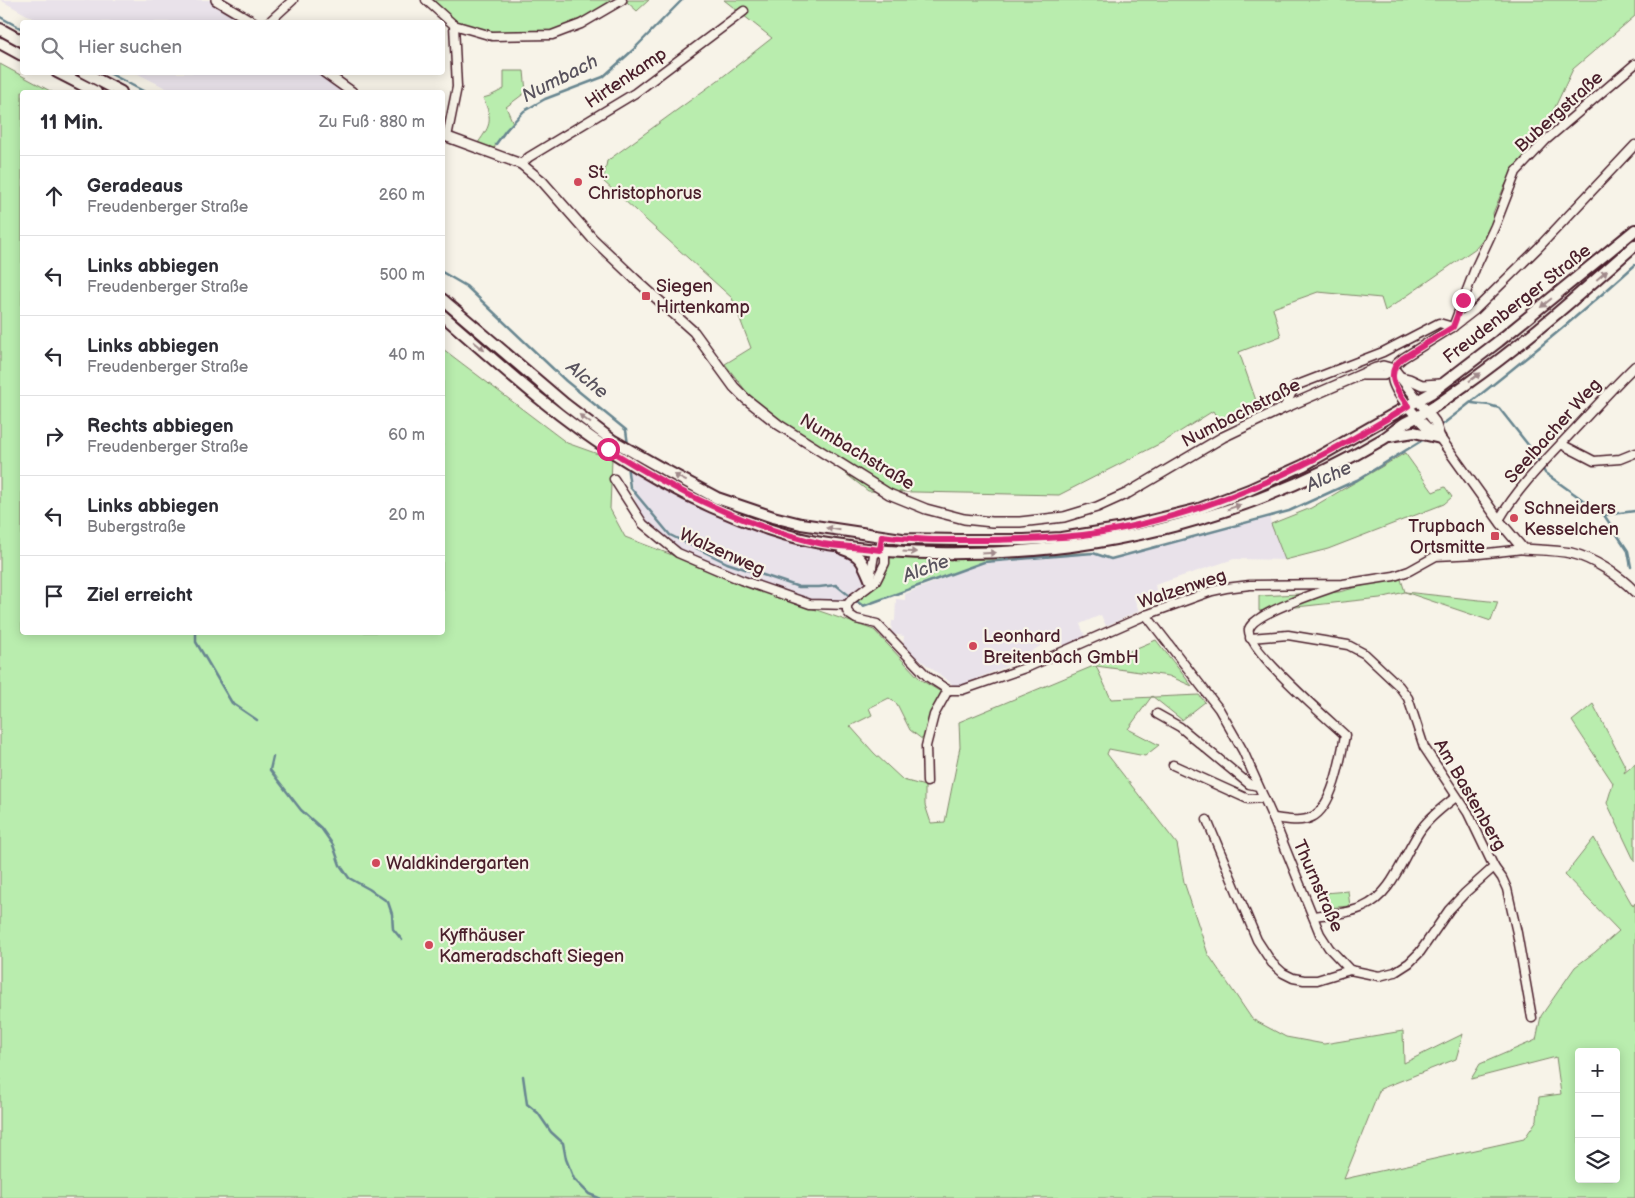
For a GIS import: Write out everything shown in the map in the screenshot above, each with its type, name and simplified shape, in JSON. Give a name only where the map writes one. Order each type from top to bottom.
[{"type":"main road","points":[[0,29],[20,40]]},
{"type":"main road","points":[[0,43],[20,54]]},
{"type":"main road","points":[[63,75],[92,90]]},
{"type":"main road","points":[[89,75],[117,90]]},
{"type":"main road","name":"Freudenberger Straße","points":[[445,302],[565,404],[612,440],[717,498],[801,524],[902,539],[1052,538],[1118,529],[1172,517],[1224,500],[1304,465],[1426,396],[1499,341],[1635,230]]},
{"type":"main road","name":"Freudenberger Straße","points":[[445,317],[556,411],[628,462],[656,479],[714,508],[786,534],[825,544],[940,554],[1026,551],[1090,544],[1202,518],[1282,489],[1343,460],[1386,437],[1402,425],[1428,411],[1508,353],[1635,245]]},
{"type":"main road","points":[[1386,437],[1404,433],[1426,432],[1440,438]]},
{"type":"main road","points":[[825,544],[854,553],[863,562],[870,582]]},
{"type":"street","points":[[216,0],[250,20]]},
{"type":"street","points":[[272,20],[293,0]]},
{"type":"street","points":[[426,0],[454,25],[492,36],[552,35],[581,24],[622,0]]},
{"type":"street","name":"Hirtenkamp","points":[[522,164],[528,157],[635,93],[744,11]]},
{"type":"street","name":"Numbachstraße","points":[[454,25],[457,87],[445,136],[522,164],[549,187],[599,245],[694,332],[734,387],[746,400],[889,494],[926,509],[964,519],[1020,522],[1064,516],[1097,508],[1128,493],[1223,437],[1284,408],[1383,366],[1394,369]]},
{"type":"street","name":"Bubergstraße","points":[[1453,327],[1516,172],[1546,140],[1635,64]]},
{"type":"street","points":[[328,75],[349,90]]},
{"type":"street","name":"Freudenberger Straße","points":[[1394,369],[1396,364],[1403,358],[1453,327],[1475,310],[1635,145]]},
{"type":"street","name":"Freudenberger Straße","points":[[1284,408],[1295,386],[1382,352],[1439,323],[1453,327]]},
{"type":"street","name":"Seelbacher Weg","points":[[1498,520],[1509,503],[1545,461],[1635,366]]},
{"type":"street","points":[[1394,369],[1428,411],[1435,422],[1440,438],[1498,520],[1523,549],[1571,553],[1599,564],[1635,592]]},
{"type":"street","points":[[1394,369],[1392,376],[1394,383],[1426,432]]},
{"type":"street","points":[[1401,377],[1422,385],[1441,384]]},
{"type":"street","points":[[1561,444],[1594,460],[1620,459],[1635,453]]},
{"type":"street","name":"Walzenweg","points":[[614,479],[643,524],[678,553],[742,580],[810,604],[847,605]]},
{"type":"street","points":[[882,536],[880,550],[874,556],[870,582],[847,605],[847,611],[856,620],[877,624],[928,677],[948,690],[934,715],[926,746],[927,782]]},
{"type":"street","name":"Walzenweg","points":[[948,690],[969,689],[996,680],[1146,615],[1212,591],[1268,585],[1343,584],[1409,571],[1436,556],[1523,549]]},
{"type":"street","points":[[870,582],[876,581],[885,563],[885,556],[880,550]]},
{"type":"street","points":[[1272,818],[1305,820],[1319,812],[1326,803],[1334,781],[1345,735],[1266,659],[1250,638],[1249,630],[1252,625],[1270,613],[1294,601],[1343,584]]},
{"type":"street","name":"Thurnstraße","points":[[1146,615],[1219,709],[1243,751],[1320,934],[1329,948],[1350,970]]},
{"type":"street","name":"Am Bastenberg","points":[[1250,638],[1288,635],[1348,645],[1365,654],[1399,686],[1408,698],[1424,747],[1468,814],[1494,867],[1502,878],[1511,902],[1532,1018]]},
{"type":"street","points":[[1157,714],[1180,727],[1249,784],[1258,786]]},
{"type":"street","points":[[1173,765],[1248,799],[1264,798]]},
{"type":"street","points":[[1313,916],[1362,908],[1375,900],[1389,884],[1424,826],[1439,810],[1456,797]]},
{"type":"street","points":[[1207,820],[1257,940],[1272,963],[1288,976],[1304,980],[1317,980],[1350,970],[1380,976],[1395,972],[1409,963],[1420,952],[1449,910],[1494,867]]},
{"type":"shaded area","points":[[0,0],[216,0],[250,20],[36,20]]},
{"type":"shaded area","points":[[140,75],[327,75],[349,90],[170,90]]},
{"type":"shaded area","points":[[626,461],[714,508],[854,553],[871,584],[847,605],[810,604],[680,557],[641,526]]},
{"type":"shaded area","points":[[1269,516],[1285,560],[1234,559],[1155,585],[1157,595],[1134,598],[1139,611],[1106,626],[1101,615],[1080,624],[1085,636],[1064,646],[1059,635],[1005,667],[956,687],[903,647],[904,636],[891,634],[892,621],[895,621],[896,599],[905,600],[905,594],[984,562],[1093,553],[1111,559]]},
{"type":"green space","points":[[426,0],[622,0],[552,35],[492,36],[454,25]]},
{"type":"green space","points":[[628,0],[649,0],[637,11],[627,2]]},
{"type":"green space","points":[[724,0],[1635,0],[1635,16],[1573,69],[1540,139],[1521,159],[1504,187],[1493,213],[1495,226],[1476,248],[1385,311],[1381,298],[1318,292],[1273,308],[1281,336],[1239,352],[1259,409],[1223,428],[1213,411],[1165,441],[1059,495],[868,491],[756,404],[725,364],[751,348],[732,298],[603,181],[607,161],[721,78],[772,38]]},
{"type":"green space","points":[[0,64],[48,90],[20,90],[20,635],[445,635],[445,351],[567,443],[612,459],[610,509],[625,537],[808,607],[874,630],[921,680],[941,692],[923,740],[910,730],[897,704],[889,698],[869,708],[872,715],[850,726],[874,753],[903,780],[925,786],[925,805],[931,823],[945,822],[960,747],[959,722],[1156,640],[1192,686],[1169,676],[1096,666],[1111,699],[1151,697],[1128,729],[1159,745],[1145,756],[1109,749],[1107,754],[1177,844],[1184,882],[1208,954],[1252,1019],[1286,1037],[1324,1044],[1403,1031],[1404,1063],[1463,1034],[1456,1059],[1380,1089],[1344,1179],[1524,1139],[1537,1120],[1539,1097],[1561,1094],[1556,1057],[1471,1079],[1480,1064],[1536,1040],[1541,1016],[1575,967],[1619,931],[1565,875],[1594,838],[1633,906],[1635,903],[1635,1198],[0,1198]]},
{"type":"green space","points":[[504,71],[524,71],[526,92],[506,107],[513,123],[496,144],[492,153],[475,147],[489,124],[483,98],[504,89]]},
{"type":"green space","points":[[1405,453],[1433,492],[1445,487],[1452,497],[1444,504],[1328,549],[1285,560],[1271,524],[1311,508]]},
{"type":"green space","points":[[880,550],[940,554],[1093,553],[984,562],[863,606],[852,599],[864,591],[885,563]]},
{"type":"green space","points":[[1400,576],[1405,592],[1380,598],[1259,611],[1259,596],[1339,592]]},
{"type":"green space","points":[[1405,592],[1498,602],[1491,621]]},
{"type":"green space","points":[[1199,695],[1205,702],[1182,720],[1153,697]]},
{"type":"green space","points":[[1593,704],[1626,768],[1624,773],[1635,764],[1635,862],[1607,803],[1613,783],[1572,721]]},
{"type":"green space","points":[[1348,891],[1350,906],[1325,908],[1324,893]]},
{"type":"waterway","name":"Numbach","points":[[496,144],[524,111],[545,99],[603,77],[633,50],[682,0]]},
{"type":"waterway","name":"Alche","points":[[0,17],[20,28]]},
{"type":"waterway","name":"Alche","points":[[113,75],[141,90]]},
{"type":"waterway","name":"Alche","points":[[1438,428],[1538,348],[1635,265]]},
{"type":"waterway","name":"Alche","points":[[445,274],[466,286],[566,381],[626,430],[628,445]]},
{"type":"waterway","points":[[1472,403],[1499,408],[1533,451],[1545,473],[1604,515],[1628,551],[1631,567]]},
{"type":"waterway","name":"Alche","points":[[855,600],[863,606],[984,562],[1093,553],[1111,559],[1289,511],[1357,480],[1426,438]]},
{"type":"waterway","name":"Alche","points":[[627,465],[630,487],[670,535],[727,563],[799,587],[836,585],[851,597]]},
{"type":"waterway","points":[[1604,515],[1635,511]]},
{"type":"waterway","points":[[196,635],[196,642],[232,703],[257,720]]},
{"type":"waterway","points":[[273,757],[270,770],[301,810],[321,828],[333,845],[340,865],[349,878],[388,902],[392,914],[393,929],[402,940]]},
{"type":"waterway","points":[[523,1076],[527,1104],[538,1113],[551,1132],[563,1143],[566,1159],[574,1179],[589,1194],[599,1198]]},
{"type":"place","name":"St. Christophorus","points":[[578,182]]},
{"type":"place","name":"Siegen Hirtenkamp","points":[[646,296]]},
{"type":"place","name":"Schneiders Kesselchen","points":[[1514,518]]},
{"type":"place","name":"Trupbach Ortsmitte","points":[[1495,536]]},
{"type":"place","name":"Leonhard Breitenbach GmbH","points":[[973,646]]},
{"type":"place","name":"Waldkindergarten","points":[[376,863]]},
{"type":"place","name":"Kyffhäuser Kameradschaft Siegen","points":[[429,945]]},
{"type":"route","points":[[608,449],[656,479],[714,508],[755,524],[825,544],[880,550],[882,536],[902,539],[1024,540],[1061,538],[1118,529],[1199,509],[1277,478],[1304,465],[1408,406],[1394,383],[1392,376],[1396,364],[1453,327],[1463,300]]}]
